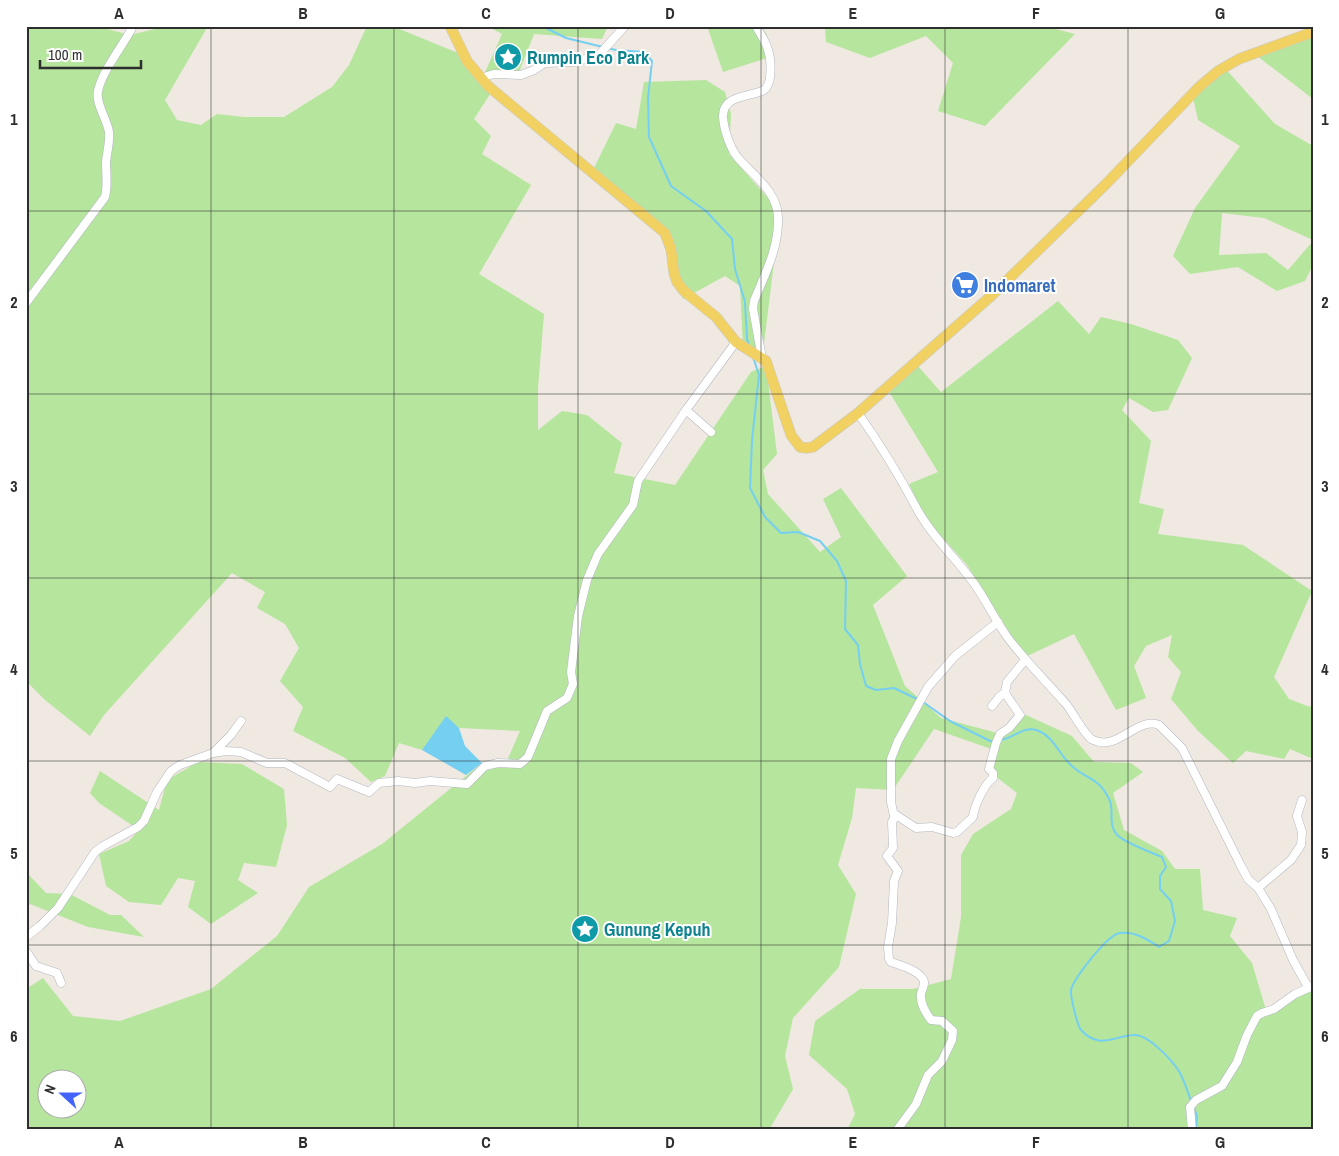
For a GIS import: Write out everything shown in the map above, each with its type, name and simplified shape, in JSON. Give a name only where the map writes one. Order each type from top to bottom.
[{"type":"main road","points":[[450,26],[467,61],[480,78],[665,233],[671,249],[677,282],[684,291],[716,317],[740,346],[760,357],[769,366],[791,435],[800,447],[806,448],[813,446],[858,413],[991,296],[1106,184],[1199,88],[1229,64],[1313,32]]},
{"type":"street","points":[[26,303],[105,197],[109,130],[99,103],[98,92],[108,68],[133,26]]},
{"type":"street","points":[[480,78],[494,74],[521,75],[545,63],[573,62],[598,56],[625,26]]},
{"type":"street","points":[[756,26],[769,52],[769,86],[760,92],[734,99],[726,106],[723,118],[734,152],[768,190],[777,209],[778,217],[774,251],[754,301],[753,309],[760,357]]},
{"type":"street","points":[[26,937],[58,908],[95,852],[138,827],[144,821],[157,792],[172,771],[180,764],[213,753],[226,751],[241,752],[268,763],[285,763],[330,787],[337,779],[369,792],[379,783],[398,780],[414,783],[430,781],[467,784],[485,766],[498,763],[520,764],[528,758],[547,710],[567,698],[573,684],[570,672],[578,616],[587,580],[598,554],[632,505],[638,482],[686,410],[740,346]]},
{"type":"street","points":[[686,410],[711,432]]},
{"type":"street","points":[[858,413],[895,467],[917,509],[971,579],[1025,660],[1074,713],[1085,732],[1093,740],[1102,743],[1110,742],[1150,723],[1159,725],[1182,748],[1248,879],[1258,888],[1271,909],[1293,960],[1311,987],[1274,1009],[1257,1016],[1247,1035],[1237,1062],[1222,1086],[1196,1100],[1190,1107],[1192,1130]]},
{"type":"street","points":[[898,1130],[916,1104],[928,1075],[942,1061],[952,1040],[953,1031],[942,1021],[931,1020],[923,1008],[921,995],[923,978],[910,969],[891,962],[889,959],[888,947],[892,923],[894,881],[898,871],[887,856],[893,848],[892,822],[894,816],[891,802],[891,759],[898,740],[928,687],[944,668],[998,622]]},
{"type":"street","points":[[894,816],[899,816],[916,828],[932,827],[948,833],[958,832],[973,817],[984,788],[988,781],[993,778],[993,773],[989,769],[1000,734],[1009,728],[1020,715],[1005,693],[1006,682],[1025,660]]},
{"type":"street","points":[[992,706],[1005,693]]},
{"type":"street","points":[[213,753],[231,735],[241,721]]},
{"type":"street","points":[[1258,888],[1291,860],[1300,845],[1302,832],[1297,816],[1302,800]]},
{"type":"street","points":[[26,951],[36,966],[57,973],[61,983]]},
{"type":"green space","points":[[26,26],[96,26],[130,35],[167,26],[208,26],[165,100],[177,120],[201,125],[217,114],[244,117],[284,117],[332,87],[349,65],[367,26],[392,26],[458,53],[482,79],[492,91],[474,119],[491,136],[482,154],[531,185],[479,274],[544,314],[538,388],[538,430],[562,411],[587,415],[622,443],[614,473],[675,485],[751,372],[766,366],[777,454],[763,470],[768,494],[820,552],[841,537],[823,499],[841,488],[907,576],[873,605],[905,686],[941,718],[1005,735],[1026,715],[1072,736],[1094,762],[1131,763],[1143,772],[1113,793],[1124,830],[1162,851],[1175,869],[1200,869],[1203,910],[1237,918],[1230,936],[1252,963],[1266,1010],[1313,984],[1313,1084],[1311,1085],[1313,1130],[847,1130],[855,1114],[847,1089],[809,1055],[815,1021],[860,989],[913,989],[951,979],[961,917],[961,855],[973,834],[1011,809],[1017,793],[990,772],[997,751],[934,729],[893,790],[856,788],[852,818],[838,865],[856,894],[839,967],[793,1018],[785,1056],[793,1089],[769,1130],[26,1130],[26,989],[43,978],[73,1016],[120,1021],[211,989],[277,936],[309,887],[382,844],[482,763],[506,763],[520,731],[459,728],[446,717],[422,750],[399,743],[385,776],[371,782],[345,758],[293,731],[303,707],[280,681],[299,648],[285,624],[257,608],[265,592],[232,573],[104,715],[90,736],[45,700],[26,681]]},
{"type":"green space","name":"Rumpin Eco Park","points":[[487,26],[608,26],[602,39],[534,34],[518,75],[482,79],[502,34]]},
{"type":"green space","points":[[707,26],[761,26],[767,35],[767,58],[723,72]]},
{"type":"green space","points":[[825,26],[1044,26],[1075,34],[985,126],[938,111],[953,63],[926,36],[870,58],[826,42]]},
{"type":"green space","points":[[1313,31],[1313,99],[1252,52]]},
{"type":"green space","points":[[1223,66],[1275,124],[1313,146],[1313,240],[1264,218],[1222,213],[1219,255],[1266,253],[1288,270],[1313,241],[1313,265],[1305,281],[1277,291],[1238,267],[1190,274],[1173,256],[1195,208],[1240,146],[1198,120],[1192,93]]},
{"type":"green space","points":[[706,80],[725,92],[731,114],[729,154],[775,206],[776,246],[763,352],[743,348],[740,286],[725,276],[683,299],[671,274],[669,235],[593,170],[616,123],[636,129],[644,82]]},
{"type":"green space","points":[[1058,301],[1089,334],[1101,317],[1131,324],[1178,340],[1192,358],[1168,410],[1153,412],[1129,398],[1122,410],[1151,441],[1139,503],[1164,509],[1158,534],[1243,545],[1312,591],[1274,677],[1289,699],[1310,707],[1313,704],[1313,759],[1290,749],[1284,759],[1246,751],[1233,763],[1198,731],[1171,699],[1181,672],[1168,657],[1172,635],[1146,646],[1134,666],[1146,698],[1116,710],[1074,634],[1025,657],[967,565],[925,518],[909,484],[938,472],[888,390],[916,364],[941,392]]},
{"type":"green space","points":[[198,762],[242,764],[284,789],[287,825],[276,867],[244,863],[238,880],[258,893],[211,924],[188,907],[195,881],[178,878],[161,905],[129,902],[106,886],[99,854],[129,841],[139,830],[99,803],[90,793],[100,771],[159,810],[167,780]]},
{"type":"green space","points":[[26,872],[46,893],[70,894],[110,915],[121,915],[144,937],[88,927],[30,904],[26,909]]},
{"type":"water","points":[[446,716],[459,728],[465,746],[482,763],[466,775],[422,750]]},
{"type":"waterway","points":[[542,26],[566,38],[603,47]]},
{"type":"waterway","points":[[607,48],[644,52],[652,61],[648,98],[649,137],[671,186],[706,211],[732,239],[735,269],[745,302],[749,345]]},
{"type":"waterway","points":[[753,357],[759,375],[752,440],[750,488],[765,517],[781,533],[798,532],[820,541],[837,561],[846,581],[845,629],[858,645],[860,664],[866,686],[876,690],[894,688],[919,700]]},
{"type":"waterway","points":[[923,702],[950,721],[990,741],[995,741]]},
{"type":"waterway","points":[[1000,740],[1029,729],[1045,734],[1068,763],[1097,783],[1105,792],[1111,803],[1112,826],[1117,835],[1162,857],[1166,867],[1160,876],[1160,889],[1171,901],[1175,921],[1169,941],[1159,947],[1135,934],[1120,933],[1115,935],[1100,948],[1085,967],[1073,984],[1071,993],[1074,1010],[1081,1030],[1088,1036],[1100,1041],[1134,1035],[1153,1043],[1177,1068],[1191,1101]]},
{"type":"waterway","points":[[1194,1108],[1197,1116],[1196,1130]]},
{"type":"place","name":"Rumpin Eco Park","points":[[508,57]]},
{"type":"place","name":"Indomaret","points":[[965,285]]},
{"type":"place","name":"Gunung Kepuh","points":[[585,929]]}]
